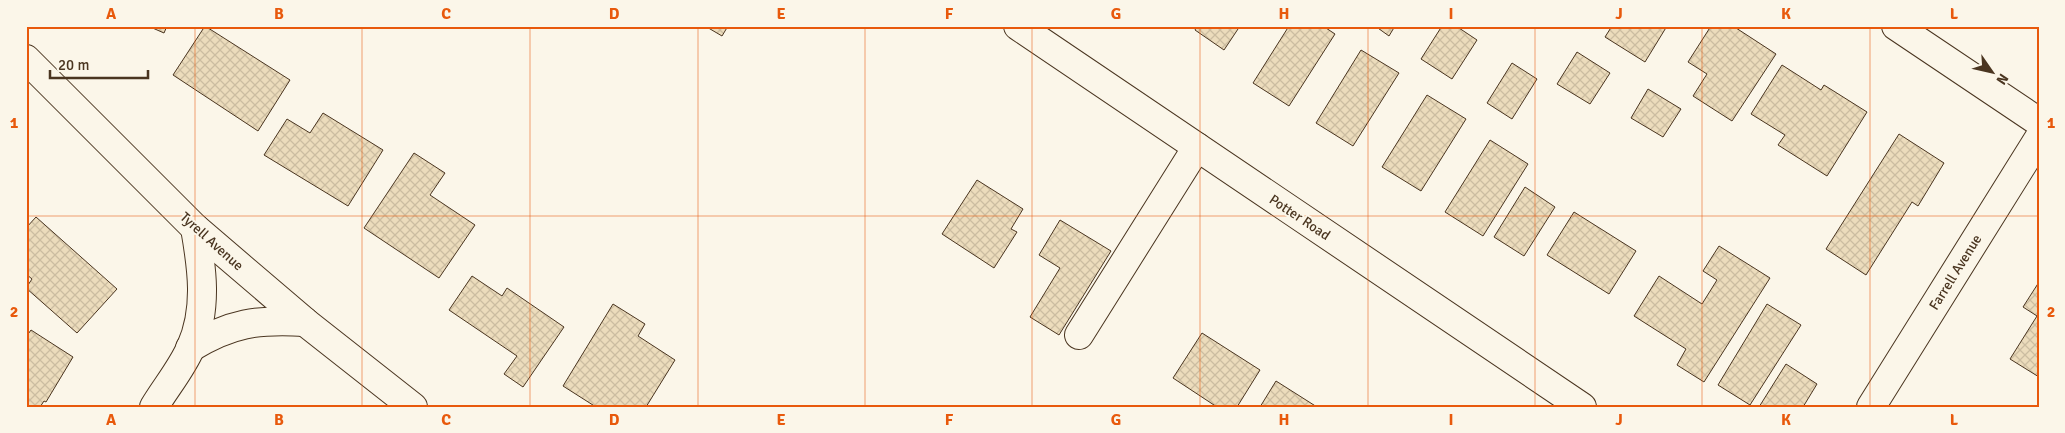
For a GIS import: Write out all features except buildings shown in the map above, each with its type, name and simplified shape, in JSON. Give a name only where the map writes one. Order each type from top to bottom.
[{"type":"street","name":"Potter Road","points":[[1018,26],[1582,407]]},
{"type":"street","points":[[1896,26],[2039,122]]},
{"type":"street","name":"Tyrell Avenue","points":[[26,59],[196,228],[305,322],[413,407]]},
{"type":"street","name":"Farrell Avenue","points":[[1871,407],[2039,138]]},
{"type":"street","points":[[1078,335],[1197,147]]},
{"type":"street","points":[[154,407],[190,348],[199,325],[202,294],[196,228]]},
{"type":"street","points":[[190,348],[212,334],[234,326],[279,320],[305,322]]}]
